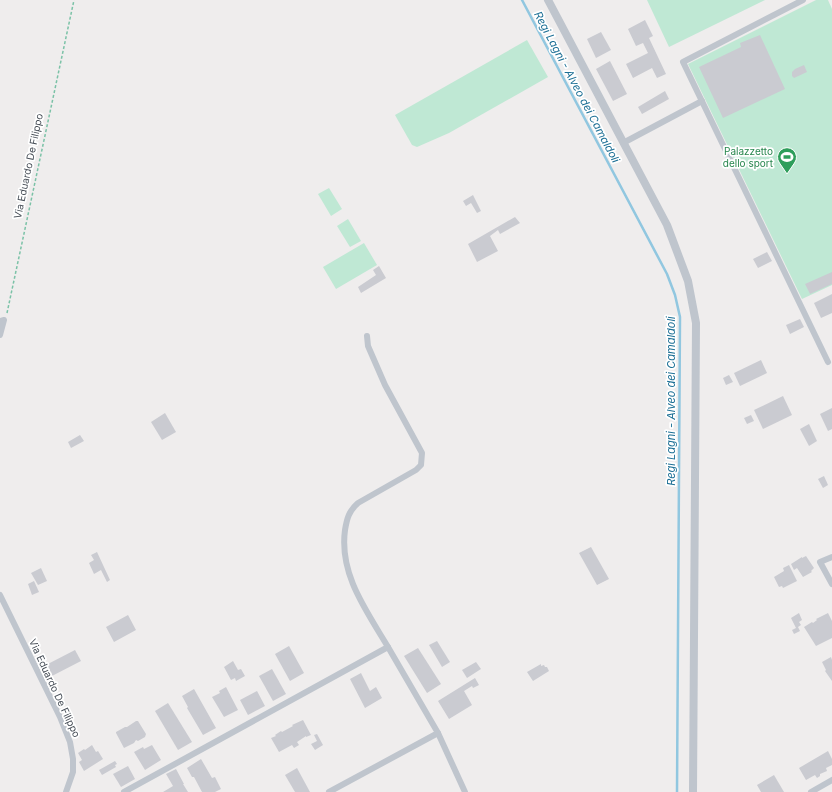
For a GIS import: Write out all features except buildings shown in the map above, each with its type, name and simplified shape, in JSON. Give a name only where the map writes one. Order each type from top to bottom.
[{"type":"street","points":[[548,0],[667,225],[688,281],[696,323],[693,792]]},
{"type":"street","points":[[803,0],[683,62],[828,362]]},
{"type":"street","points":[[623,142],[702,101]]},
{"type":"street","points":[[0,335],[2,320]]},
{"type":"street","points":[[367,336],[368,346],[385,385],[422,453],[421,465],[416,470],[351,508],[347,516],[344,538],[344,556],[348,572],[363,605],[438,733],[465,792]]},
{"type":"street","points":[[832,557],[820,562],[832,584]]},
{"type":"street","name":"Via Eduardo De Filippo","points":[[0,596],[60,717],[70,742],[73,759],[73,772],[66,792]]},
{"type":"street","points":[[124,792],[388,646]]},
{"type":"street","points":[[329,792],[438,733]]},
{"type":"street","points":[[811,792],[832,780]]},
{"type":"path","name":"Via Eduardo De Filippo","points":[[2,320],[8,308],[74,0]]},
{"type":"green space","points":[[647,0],[765,0],[669,47]]},
{"type":"green space","name":"Palazzetto dello sport","points":[[816,0],[828,0],[832,9],[832,285],[802,299],[688,64]]},
{"type":"green space","points":[[527,40],[548,77],[449,133],[417,147],[412,145],[395,115]]},
{"type":"green space","points":[[329,188],[342,209],[331,216],[318,194]]},
{"type":"green space","points":[[348,219],[361,241],[350,247],[337,226]]},
{"type":"green space","points":[[364,243],[377,265],[336,289],[323,267]]},
{"type":"waterway","name":"Regi Lagni - Alveo dei Camaldoli","points":[[522,0],[667,274],[675,295],[680,317],[677,792]]},
{"type":"place","name":"Palazzetto dello sport","points":[[787,174]]}]
